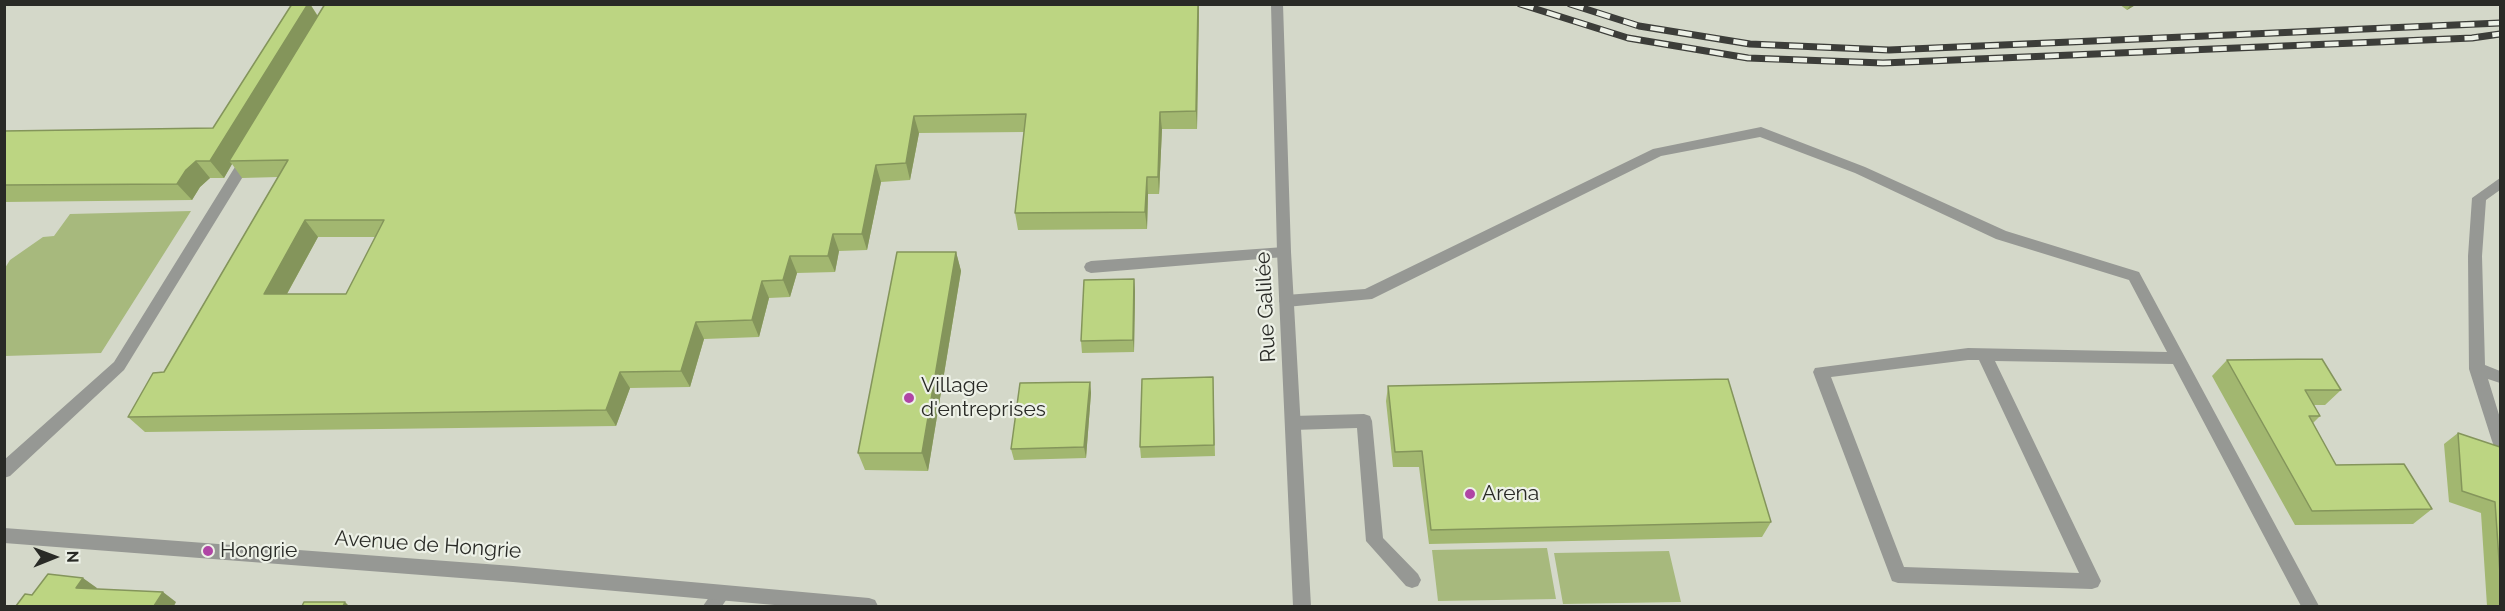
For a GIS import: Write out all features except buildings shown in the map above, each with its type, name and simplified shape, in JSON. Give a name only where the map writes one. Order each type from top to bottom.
[{"type":"street","name":"Rue Galilée","points":[[1277,4],[1286,301],[1302,606]]},
{"type":"street","points":[[1286,301],[1367,295],[1658,152],[1761,132],[1860,170],[2001,235],[2134,276],[2310,606]]},
{"type":"street","points":[[4,471],[119,366],[255,144]]},
{"type":"street","points":[[2500,183],[2479,198],[2475,256],[2477,369],[2500,441]]},
{"type":"street","points":[[1091,267],[1284,252]]},
{"type":"street","points":[[1984,354],[2092,580],[1898,575],[1821,372],[1968,354],[1984,354],[2179,358]]},
{"type":"street","points":[[2477,369],[2500,376]]},
{"type":"street","points":[[1293,423],[1364,421],[1375,540],[1412,580]]},
{"type":"street","name":"Avenue de Hongrie","points":[[4,535],[513,574],[717,600],[869,606]]},
{"type":"shaded area","points":[[5,5],[2500,5],[2500,606],[5,606]]},
{"type":"green space","points":[[191,211],[101,353],[5,356],[5,268],[10,260],[43,237],[54,236],[70,214]]},
{"type":"green space","points":[[1547,548],[1556,599],[1438,601],[1432,550]]},
{"type":"green space","points":[[1669,551],[1681,602],[1563,604],[1554,553]]},
{"type":"railway","points":[[1520,4],[1628,38],[1748,58],[1883,63],[2472,38],[2500,34]]},
{"type":"railway","points":[[1570,4],[1639,26],[1750,44],[1889,50],[2500,23]]},
{"type":"place","name":"Village d'entreprises","points":[[909,398]]},
{"type":"place","name":"Arena","points":[[1470,494]]},
{"type":"place","name":"Hongrie","points":[[208,551]]}]
